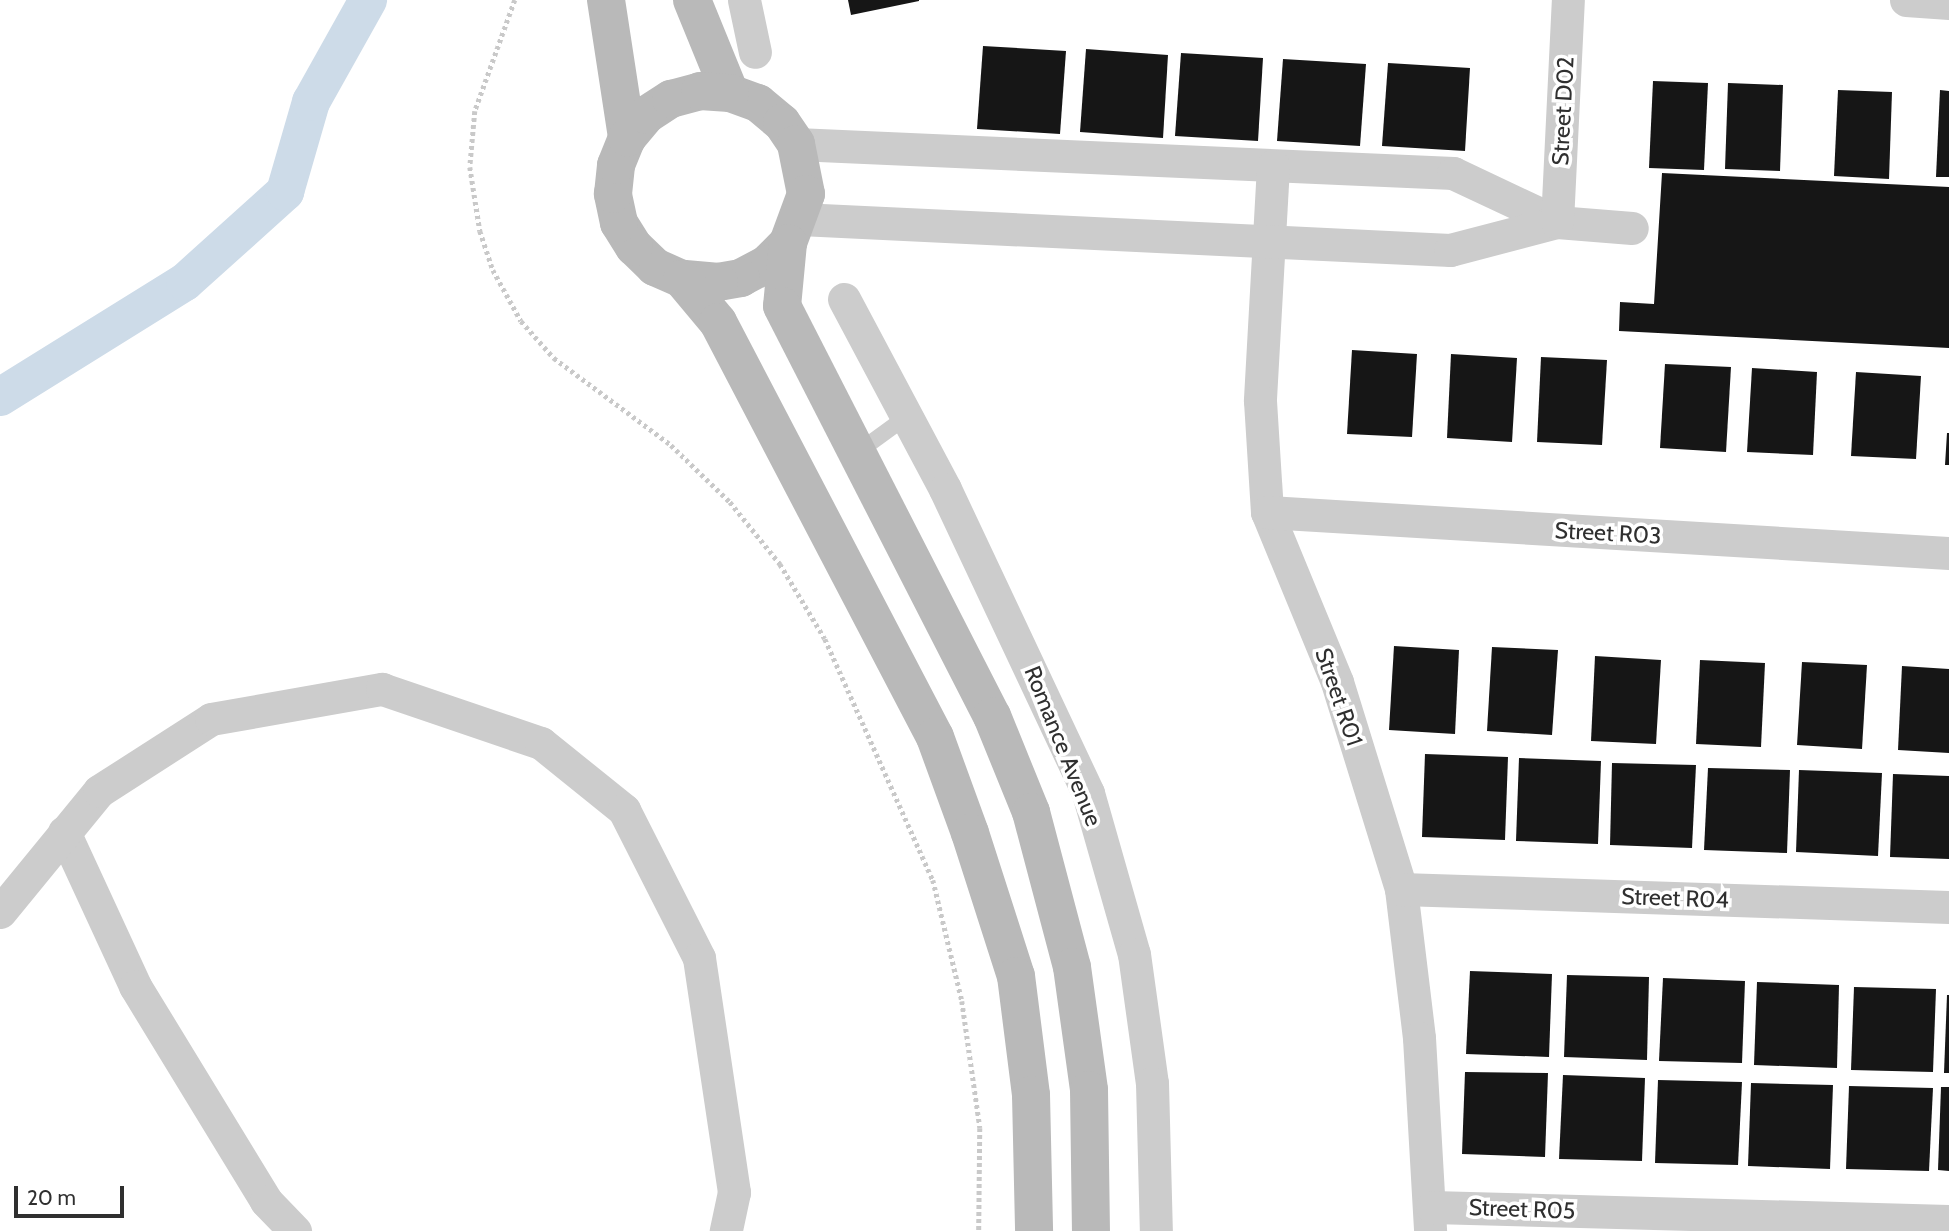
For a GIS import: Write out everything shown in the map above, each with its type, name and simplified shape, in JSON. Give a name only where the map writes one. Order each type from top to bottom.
[{"type":"street","points":[[606,0],[627,138]]},
{"type":"street","points":[[692,0],[730,93]]},
{"type":"street","points":[[744,0],[755,52]]},
{"type":"street","name":"Street D02","points":[[1557,222],[1568,0]]},
{"type":"street","points":[[1906,0],[1949,3]]},
{"type":"street","points":[[794,231],[767,264],[741,278],[712,283],[682,279],[655,267],[634,247],[620,223],[613,194],[616,165],[627,138],[646,115],[671,99],[700,91],[730,93],[758,103],[782,123],[796,144],[806,194],[794,231],[782,306],[992,716],[1031,812],[1072,967],[1089,1090],[1091,1231]]},
{"type":"street","points":[[796,144],[1453,173],[1557,222]]},
{"type":"street","name":"Street R01","points":[[1273,166],[1260,401],[1267,512],[1337,682],[1401,889],[1431,1219]]},
{"type":"street","points":[[794,231],[1269,242],[1450,250],[1557,222],[1632,228]]},
{"type":"street","points":[[682,279],[718,322],[935,737],[971,833],[1016,976],[1031,1095],[1034,1231]]},
{"type":"street","name":"Romance Avenue","points":[[844,299],[945,489],[1088,793],[1134,954],[1152,1083],[1156,1231]]},
{"type":"street","name":"Street R03","points":[[1267,512],[1949,553]]},
{"type":"street","points":[[0,912],[99,791],[211,719],[382,689],[541,743],[624,810],[699,958],[734,1192],[726,1231]]},
{"type":"street","points":[[64,832],[135,986],[266,1201],[295,1231]]},
{"type":"street","name":"Street R04","points":[[1401,889],[1949,907]]},
{"type":"street","name":"Street R05","points":[[1431,1219],[1949,1221]]},
{"type":"lane","points":[[858,452],[906,417]]},
{"type":"path","points":[[515,0],[475,111],[470,167],[480,230],[493,270],[521,321],[554,358],[671,445],[730,502],[780,564],[825,639],[933,880],[962,1001],[980,1128],[979,1231]]},
{"type":"water","points":[[28,377],[0,407],[0,392]]},
{"type":"building","points":[[848,0],[919,0],[919,1],[851,15]]},
{"type":"building","points":[[983,46],[1066,51],[1060,134],[977,129]]},
{"type":"building","points":[[1086,49],[1168,55],[1163,138],[1080,132]]},
{"type":"building","points":[[1181,53],[1263,58],[1258,141],[1175,136]]},
{"type":"building","points":[[1283,59],[1366,64],[1360,146],[1277,141]]},
{"type":"building","points":[[1388,63],[1470,68],[1465,151],[1382,146]]},
{"type":"building","points":[[1653,81],[1708,83],[1704,170],[1649,168]]},
{"type":"building","points":[[1728,83],[1783,85],[1780,171],[1725,169]]},
{"type":"building","points":[[1838,90],[1892,92],[1889,179],[1834,176]]},
{"type":"building","points":[[1940,90],[1949,91],[1949,177],[1936,177]]},
{"type":"building","points":[[1662,173],[1949,187],[1949,348],[1619,331],[1620,302],[1654,304]]},
{"type":"building","points":[[1352,350],[1417,354],[1412,437],[1347,434]]},
{"type":"building","points":[[1451,354],[1517,358],[1512,442],[1447,438]]},
{"type":"building","points":[[1541,357],[1607,360],[1602,445],[1537,442]]},
{"type":"building","points":[[1665,364],[1731,367],[1726,452],[1660,448]]},
{"type":"building","points":[[1752,368],[1817,372],[1813,455],[1747,452]]},
{"type":"building","points":[[1856,372],[1921,376],[1916,459],[1851,456]]},
{"type":"building","points":[[1947,433],[1949,465],[1945,465]]},
{"type":"building","points":[[1394,646],[1459,650],[1455,734],[1389,730]]},
{"type":"building","points":[[1492,647],[1558,650],[1552,735],[1487,731]]},
{"type":"building","points":[[1595,656],[1661,660],[1656,744],[1591,741]]},
{"type":"building","points":[[1700,660],[1765,663],[1761,747],[1696,744]]},
{"type":"building","points":[[1802,662],[1867,665],[1862,749],[1797,745]]},
{"type":"building","points":[[1902,666],[1949,669],[1949,753],[1898,750]]},
{"type":"building","points":[[1425,754],[1508,757],[1505,840],[1422,837]]},
{"type":"building","points":[[1519,758],[1601,761],[1598,844],[1516,841]]},
{"type":"building","points":[[1612,763],[1696,765],[1692,848],[1610,845]]},
{"type":"building","points":[[1708,768],[1790,770],[1787,853],[1704,850]]},
{"type":"building","points":[[1799,770],[1882,773],[1878,856],[1796,852]]},
{"type":"building","points":[[1893,774],[1949,776],[1949,859],[1890,857]]},
{"type":"building","points":[[1470,971],[1552,974],[1549,1057],[1466,1054]]},
{"type":"building","points":[[1567,975],[1649,977],[1647,1060],[1564,1057]]},
{"type":"building","points":[[1663,978],[1745,981],[1742,1063],[1659,1061]]},
{"type":"building","points":[[1757,982],[1839,985],[1837,1068],[1754,1065]]},
{"type":"building","points":[[1854,987],[1936,989],[1933,1072],[1851,1070]]},
{"type":"building","points":[[1947,995],[1949,1073],[1944,1073]]},
{"type":"building","points":[[1465,1072],[1548,1073],[1545,1157],[1462,1154]]},
{"type":"building","points":[[1563,1075],[1645,1078],[1642,1161],[1559,1159]]},
{"type":"building","points":[[1658,1080],[1742,1082],[1738,1165],[1655,1163]]},
{"type":"building","points":[[1751,1083],[1833,1085],[1830,1169],[1748,1166]]},
{"type":"building","points":[[1849,1086],[1933,1088],[1929,1171],[1846,1169]]},
{"type":"building","points":[[1941,1087],[1949,1087],[1949,1171],[1938,1170]]},
{"type":"waterway","points":[[0,397],[185,282],[285,192],[311,102],[368,0]]}]
